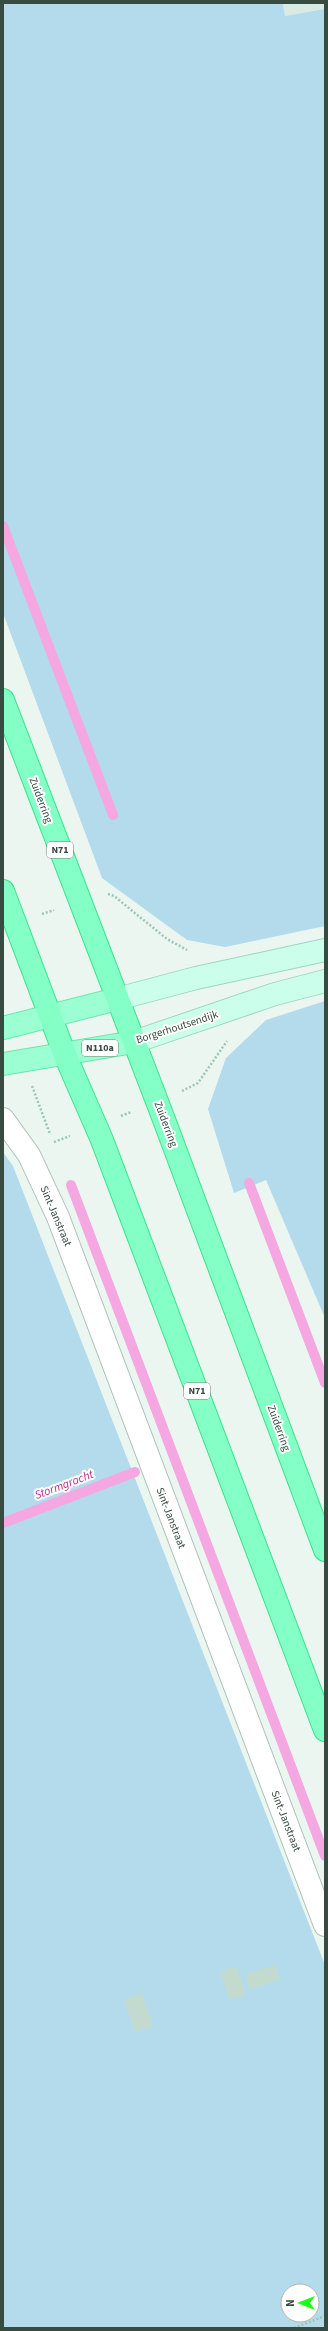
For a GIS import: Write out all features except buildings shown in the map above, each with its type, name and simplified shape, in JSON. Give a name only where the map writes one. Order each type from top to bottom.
[{"type":"highway","name":"Zuiderring","points":[[3,700],[158,1102],[325,1550]]},
{"type":"highway","name":"N71","points":[[3,891],[65,1055],[96,1126],[325,1730]]},
{"type":"main road","points":[[3,1028],[50,1014],[117,999],[196,978],[325,950]]},
{"type":"main road","name":"Borgerhoutsendijk","points":[[3,1064],[65,1055],[134,1042],[275,994],[325,981]]},
{"type":"street","name":"Sint-Janstraat","points":[[3,1119],[29,1155],[58,1217],[325,1925]]},
{"type":"path","points":[[16,925],[79,900],[102,893],[114,896],[167,939],[191,953]]},
{"type":"path","points":[[53,1142],[158,1102],[198,1083],[229,1040]]},
{"type":"path","points":[[294,2328],[325,2316]]},
{"type":"shaded area","points":[[3,3],[283,3],[285,16],[324,9],[325,926],[225,947],[187,940],[102,878],[3,613]]},
{"type":"shaded area","points":[[283,3],[325,3],[325,15],[323,9],[285,16]]},
{"type":"shaded area","points":[[325,1001],[325,1318],[266,1180],[234,1193],[208,1109],[226,1058],[266,1020]]},
{"type":"shaded area","points":[[3,1152],[13,1166],[325,1965],[325,2328],[3,2328]]},
{"type":"waterway","points":[[3,526],[113,815]]},
{"type":"waterway","points":[[249,1183],[325,1383]]},
{"type":"waterway","points":[[71,1185],[325,1856]]},
{"type":"waterway","name":"Stormgracht","points":[[3,1523],[135,1472]]}]
